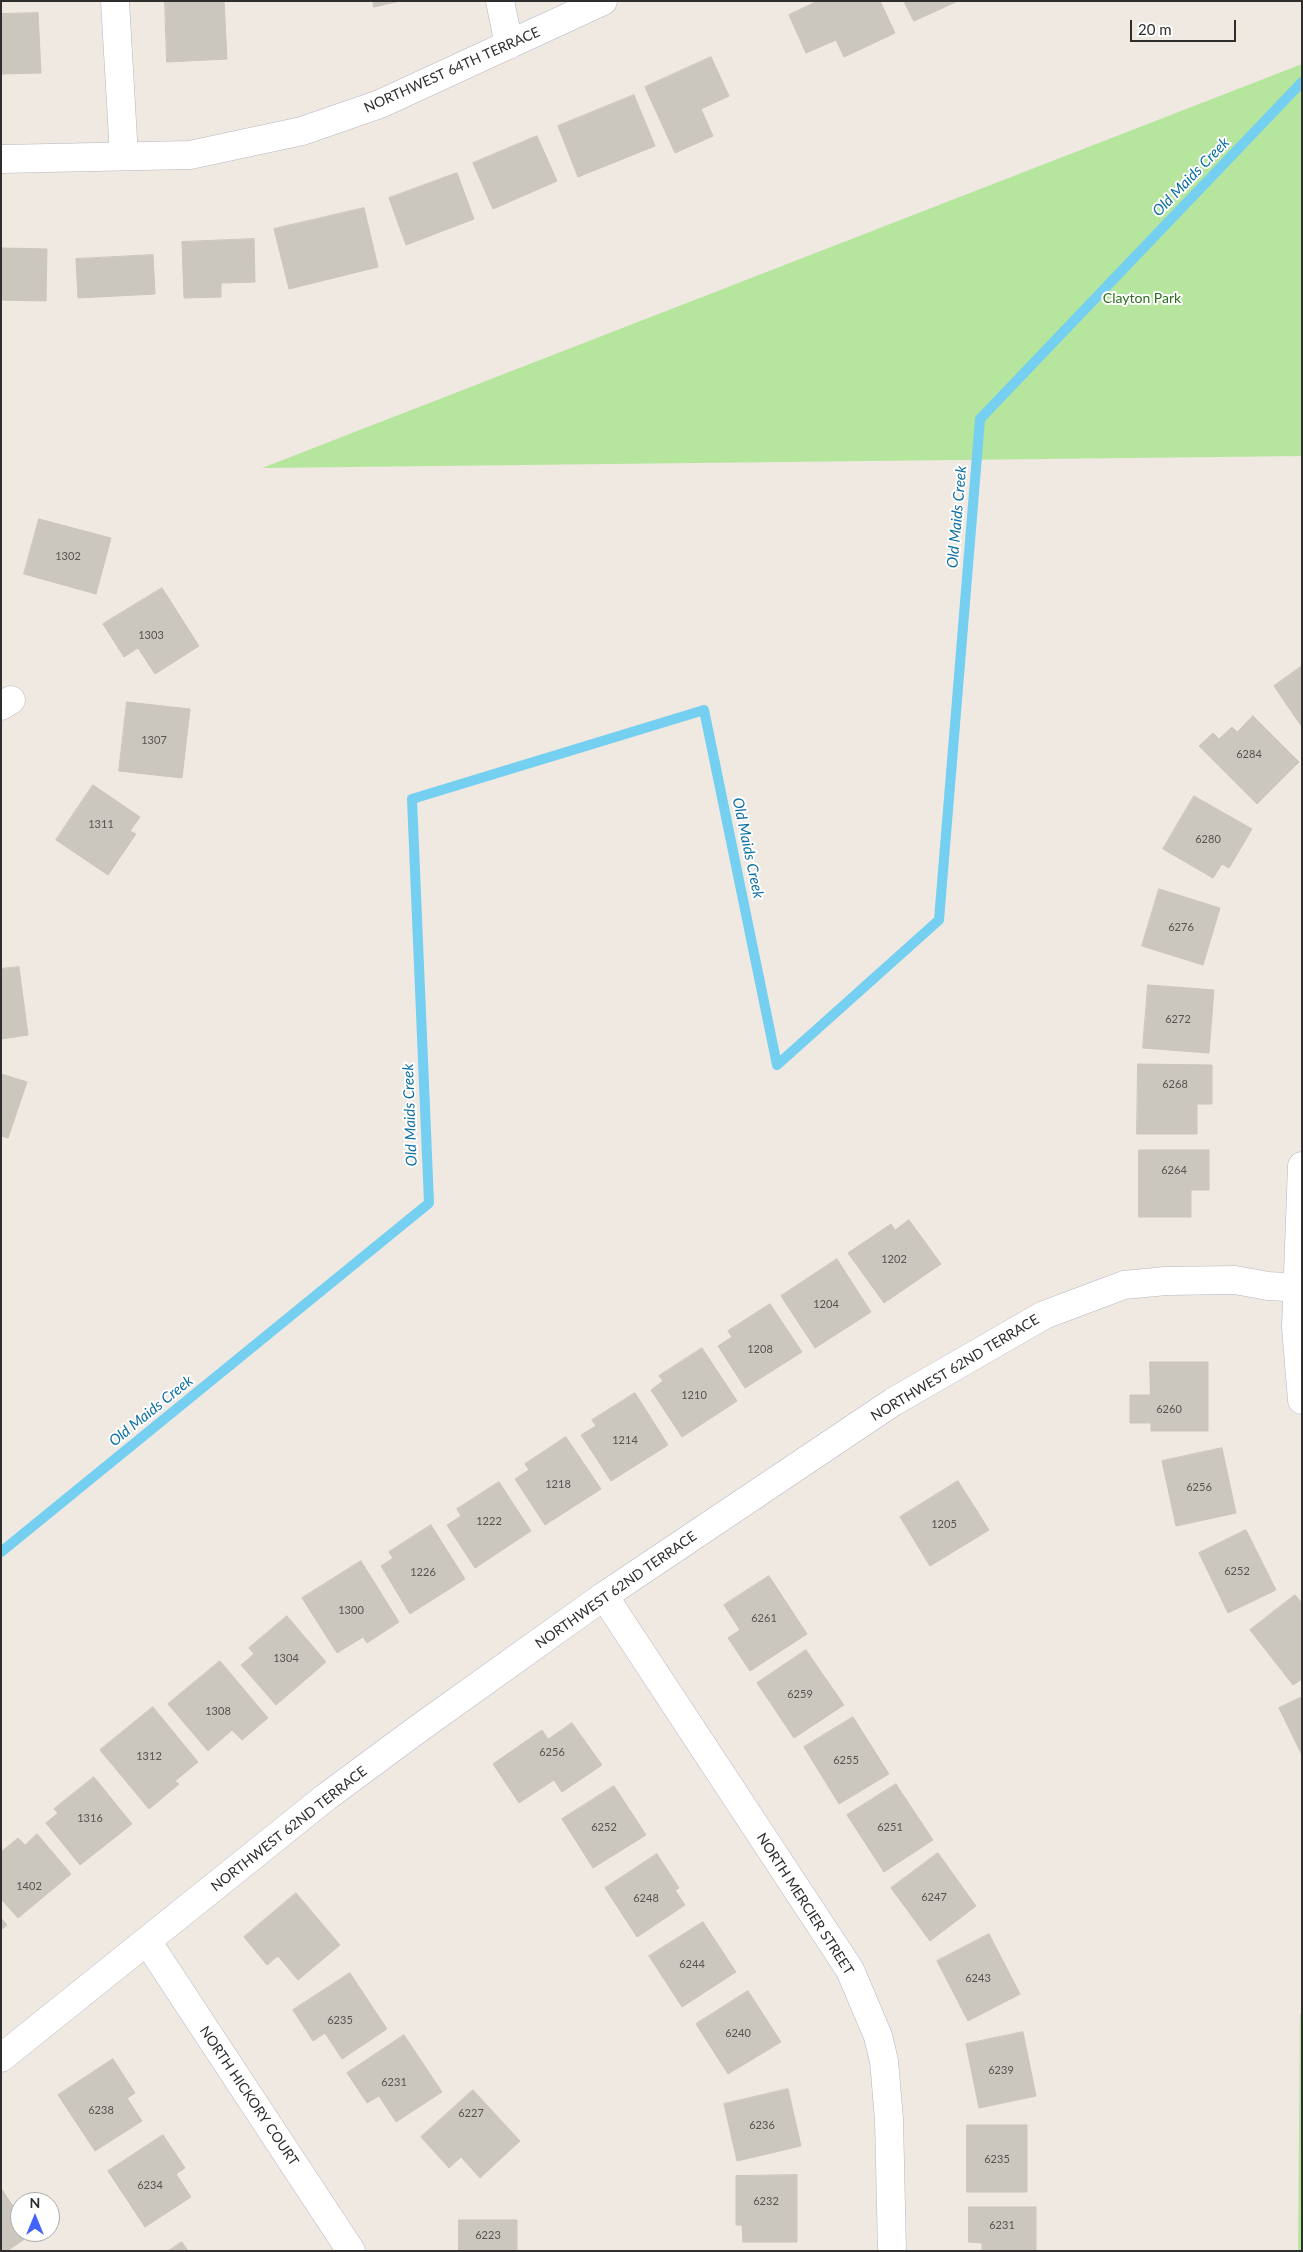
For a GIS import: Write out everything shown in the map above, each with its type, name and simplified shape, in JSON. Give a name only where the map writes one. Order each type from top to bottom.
[{"type":"street","points":[[115,1],[124,156]]},
{"type":"street","points":[[500,1],[508,45]]},
{"type":"street","name":"NORTHWEST 64TH TERRACE","points":[[1,159],[190,154],[302,131],[380,104],[603,1]]},
{"type":"street","points":[[1302,1166],[1300,1288],[1296,1327],[1302,1400]]},
{"type":"street","name":"NORTHWEST 62ND TERRACE","points":[[1,2058],[326,1797],[418,1729],[604,1596],[893,1402],[1044,1315],[1124,1285],[1166,1281],[1234,1280],[1268,1286],[1300,1288]]},
{"type":"street","name":"NORTH MERCIER STREET","points":[[604,1596],[850,1970],[878,2036],[884,2061],[889,2119],[892,2251]]},
{"type":"street","name":"NORTH HICKORY COURT","points":[[147,1941],[352,2251]]},
{"type":"green space","name":"Clayton Park","points":[[1302,64],[1302,456],[262,468]]},
{"type":"green space","points":[[1300,2014],[1302,2014],[1302,2251],[1298,2251]]},
{"type":"building","points":[[165,1],[224,1],[227,59],[167,62]]},
{"type":"building","points":[[373,1],[400,1],[374,7]]},
{"type":"building","points":[[818,1],[880,1],[895,33],[844,57],[836,40],[806,53],[789,15]]},
{"type":"building","points":[[904,1],[958,1],[914,21]]},
{"type":"building","points":[[38,13],[41,73],[1,74],[1,14]]},
{"type":"building","points":[[711,57],[729,96],[701,109],[713,136],[675,153],[645,87]]},
{"type":"building","points":[[634,95],[655,146],[578,177],[558,126]]},
{"type":"building","points":[[537,136],[557,181],[493,209],[473,163]]},
{"type":"building","points":[[457,173],[474,219],[406,245],[389,198]]},
{"type":"building","points":[[364,208],[378,267],[289,289],[274,229]]},
{"type":"building","points":[[254,239],[255,282],[221,283],[221,297],[184,298],[182,242]]},
{"type":"building","points":[[1,248],[47,249],[46,301],[1,300]]},
{"type":"building","points":[[153,255],[155,294],[78,298],[76,259]]},
{"type":"building","points":[[39,519],[111,538],[96,594],[24,574]]},
{"type":"building","points":[[162,588],[199,646],[155,674],[138,648],[124,657],[103,624]]},
{"type":"building","points":[[1302,666],[1302,727],[1274,686]]},
{"type":"building","points":[[127,702],[190,709],[182,778],[119,771]]},
{"type":"building","points":[[1253,716],[1299,762],[1257,804],[1199,746],[1213,733],[1219,739],[1232,727],[1237,732]]},
{"type":"building","points":[[93,785],[140,817],[130,831],[136,834],[108,875],[56,840]]},
{"type":"building","points":[[1194,796],[1252,829],[1229,868],[1222,864],[1213,878],[1163,849]]},
{"type":"building","points":[[1159,889],[1220,908],[1203,965],[1142,946]]},
{"type":"building","points":[[19,967],[28,1035],[1,1039],[1,969]]},
{"type":"building","points":[[1148,985],[1214,990],[1209,1053],[1143,1048]]},
{"type":"building","points":[[1138,1064],[1212,1065],[1212,1104],[1197,1104],[1197,1134],[1137,1134]]},
{"type":"building","points":[[1,1074],[27,1082],[8,1138],[1,1136]]},
{"type":"building","points":[[1139,1150],[1209,1150],[1209,1190],[1191,1190],[1191,1217],[1139,1217]]},
{"type":"building","points":[[909,1220],[941,1264],[884,1303],[848,1253],[891,1224],[895,1230]]},
{"type":"building","points":[[837,1259],[871,1312],[815,1348],[781,1296]]},
{"type":"building","points":[[770,1304],[802,1352],[745,1388],[718,1346],[732,1337],[728,1331]]},
{"type":"building","points":[[702,1348],[737,1401],[682,1437],[651,1390],[663,1381],[659,1376]]},
{"type":"building","points":[[1150,1362],[1208,1362],[1208,1431],[1151,1431],[1151,1423],[1130,1423],[1130,1395],[1150,1395]]},
{"type":"building","points":[[635,1393],[668,1445],[611,1481],[581,1435],[596,1426],[592,1420]]},
{"type":"building","points":[[566,1437],[601,1489],[545,1525],[515,1479],[529,1470],[525,1464]]},
{"type":"building","points":[[1222,1448],[1236,1513],[1176,1526],[1162,1461]]},
{"type":"building","points":[[958,1481],[989,1530],[930,1566],[900,1517]]},
{"type":"building","points":[[499,1482],[531,1531],[475,1568],[447,1525],[461,1516],[457,1509]]},
{"type":"building","points":[[431,1525],[465,1579],[410,1614],[381,1566],[393,1558],[389,1552]]},
{"type":"building","points":[[1246,1530],[1276,1590],[1228,1613],[1199,1553]]},
{"type":"building","points":[[361,1561],[399,1622],[367,1643],[363,1637],[337,1653],[302,1598]]},
{"type":"building","points":[[769,1576],[807,1634],[750,1671],[728,1638],[740,1630],[724,1605]]},
{"type":"building","points":[[1295,1595],[1302,1603],[1302,1679],[1293,1685],[1250,1630]]},
{"type":"building","points":[[287,1616],[326,1662],[276,1705],[241,1665],[254,1654],[249,1648]]},
{"type":"building","points":[[806,1650],[844,1705],[794,1738],[757,1683]]},
{"type":"building","points":[[220,1661],[268,1718],[242,1740],[232,1730],[208,1751],[168,1704]]},
{"type":"building","points":[[1302,1697],[1302,1755],[1279,1708]]},
{"type":"building","points":[[153,1707],[198,1762],[175,1781],[179,1784],[149,1809],[100,1750]]},
{"type":"building","points":[[853,1717],[889,1774],[839,1804],[804,1747]]},
{"type":"building","points":[[572,1723],[602,1765],[562,1792],[554,1780],[519,1803],[493,1764],[542,1730],[548,1739]]},
{"type":"building","points":[[94,1777],[132,1824],[80,1865],[46,1823],[58,1813],[54,1809]]},
{"type":"building","points":[[896,1784],[933,1840],[884,1872],[847,1815]]},
{"type":"building","points":[[614,1786],[646,1835],[593,1868],[562,1819]]},
{"type":"building","points":[[37,1834],[71,1874],[18,1918],[1,1899],[1,1852],[18,1838],[25,1845]]},
{"type":"building","points":[[938,1853],[976,1906],[930,1941],[891,1888]]},
{"type":"building","points":[[657,1854],[679,1888],[675,1890],[685,1905],[637,1937],[605,1888]]},
{"type":"building","points":[[296,1893],[340,1945],[298,1980],[278,1956],[267,1965],[244,1937]]},
{"type":"building","points":[[1,1918],[7,1925],[1,1930]]},
{"type":"building","points":[[703,1922],[736,1972],[682,2007],[649,1956]]},
{"type":"building","points":[[989,1934],[1020,1994],[968,2021],[937,1961]]},
{"type":"building","points":[[350,1973],[387,2029],[342,2059],[325,2033],[313,2041],[293,2010]]},
{"type":"building","points":[[748,1991],[781,2042],[728,2074],[696,2024]]},
{"type":"building","points":[[1023,2032],[1036,2096],[979,2108],[966,2044]]},
{"type":"building","points":[[404,2035],[442,2092],[396,2122],[379,2096],[367,2103],[347,2073]]},
{"type":"building","points":[[113,2059],[135,2093],[127,2098],[142,2121],[95,2151],[58,2095]]},
{"type":"building","points":[[788,2089],[801,2146],[737,2161],[724,2104]]},
{"type":"building","points":[[473,2090],[520,2141],[480,2178],[461,2157],[449,2168],[421,2137]]},
{"type":"building","points":[[967,2125],[1027,2125],[1027,2192],[967,2192]]},
{"type":"building","points":[[163,2135],[185,2168],[176,2174],[191,2197],[145,2227],[108,2171]]},
{"type":"building","points":[[797,2175],[797,2242],[743,2242],[742,2225],[736,2225],[736,2176]]},
{"type":"building","points":[[1,2188],[10,2202],[10,2242],[20,2242],[7,2251],[1,2251]]},
{"type":"building","points":[[969,2207],[1036,2207],[1036,2251],[982,2251],[982,2243],[969,2242]]},
{"type":"building","points":[[459,2220],[517,2220],[517,2251],[459,2251]]},
{"type":"building","points":[[182,2242],[188,2251],[168,2251]]},
{"type":"waterway","name":"Old Maids Creek","points":[[1,1552],[429,1203],[412,799],[704,710],[777,1065],[939,920],[980,419],[1302,82]]}]
